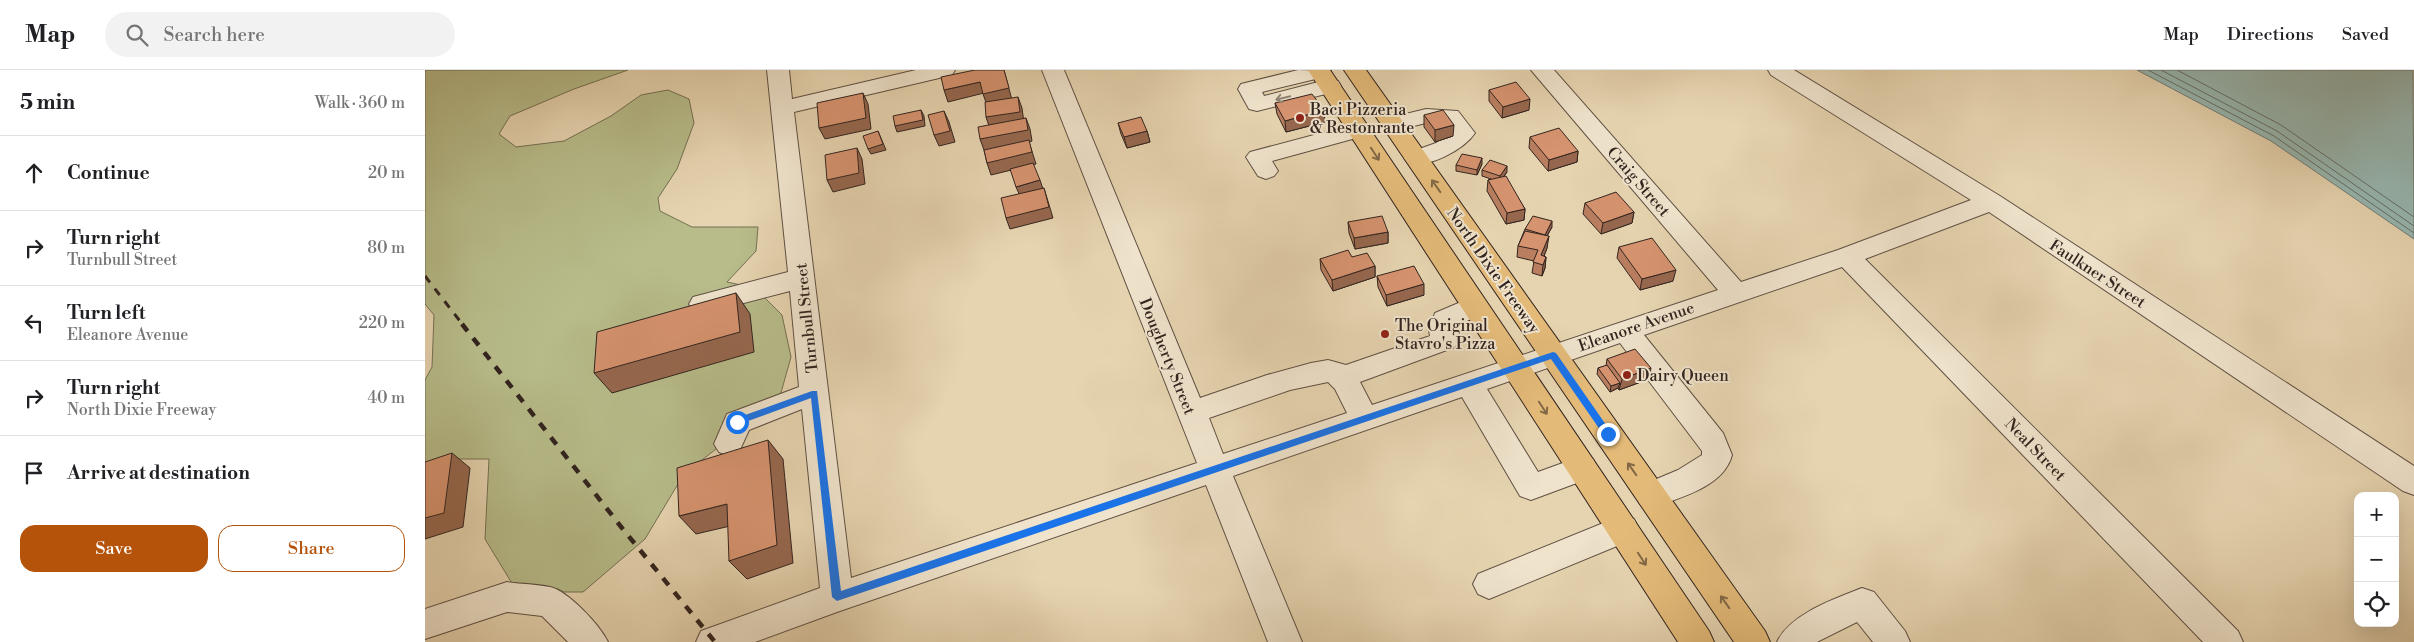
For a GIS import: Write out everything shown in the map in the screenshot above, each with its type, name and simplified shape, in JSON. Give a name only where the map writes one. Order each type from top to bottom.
[{"type":"main road","name":"North Dixie Freeway","points":[[1355,70],[1753,642]]},
{"type":"main road","name":"North Dixie Freeway","points":[[1323,76],[1697,642]]},
{"type":"street","name":"Turnbull Street","points":[[778,70],[837,597]]},
{"type":"street","points":[[783,108],[944,70]]},
{"type":"street","name":"Dougherty Street","points":[[1053,70],[1285,642]]},
{"type":"street","name":"Craig Street","points":[[1543,70],[1735,292]]},
{"type":"street","name":"Faulkner Street","points":[[1794,72],[2414,482]]},
{"type":"street","points":[[1393,124],[1426,116],[1450,116],[1464,133],[1445,148],[1416,158]]},
{"type":"street","points":[[1266,171],[1258,157],[1359,130]]},
{"type":"street","name":"Eleanore Avenue","points":[[713,642],[837,597],[1469,384],[1735,292],[1847,256],[1991,202]]},
{"type":"street","name":"Neal Street","points":[[1847,256],[2226,642]]},
{"type":"street","points":[[678,311],[802,278]]},
{"type":"street","points":[[1343,378],[1442,342],[1445,340],[1442,330],[1444,320],[1475,306]]},
{"type":"street","points":[[1625,330],[1713,441],[1717,457],[1715,463],[1702,473],[1651,495]]},
{"type":"street","points":[[1191,413],[1309,372],[1332,370],[1343,378],[1364,419]]},
{"type":"street","points":[[1469,384],[1531,488],[1582,468]]},
{"type":"street","points":[[729,444],[737,422],[815,393]]},
{"type":"street","points":[[1489,584],[1623,529]]},
{"type":"street","points":[[425,624],[507,597],[550,602],[591,642]]},
{"type":"street","points":[[1794,642],[1806,630],[1862,603],[1893,642]]},
{"type":"green space","points":[[425,70],[628,70],[574,89],[510,116],[499,134],[516,147],[564,141],[611,116],[641,95],[668,90],[689,99],[694,123],[677,169],[658,198],[660,211],[692,227],[758,227],[756,251],[727,282],[755,288],[782,315],[791,357],[779,400],[684,474],[645,539],[583,592],[564,592],[558,589],[513,585],[485,539],[489,459],[457,459],[425,477],[425,380],[432,367],[434,315],[425,304]]},
{"type":"water","points":[[2137,70],[2413,70],[2414,239],[2271,141]]},
{"type":"building","points":[[975,70],[1004,70],[1009,88],[983,94],[980,82],[944,90],[941,77]]},
{"type":"building","points":[[1516,82],[1530,99],[1503,107],[1489,90]]},
{"type":"building","points":[[863,93],[866,118],[819,128],[817,103]]},
{"type":"building","points":[[1312,94],[1324,110],[1285,121],[1275,103]]},
{"type":"building","points":[[1018,97],[1020,112],[986,117],[985,102]]},
{"type":"building","points":[[921,110],[923,120],[895,126],[893,116]]},
{"type":"building","points":[[1443,110],[1454,125],[1435,130],[1424,115]]},
{"type":"building","points":[[944,111],[950,131],[934,135],[928,115]]},
{"type":"building","points":[[1141,117],[1147,131],[1124,137],[1118,123]]},
{"type":"building","points":[[1026,118],[1028,130],[980,139],[978,127]]},
{"type":"building","points":[[1559,128],[1578,151],[1549,160],[1530,137]]},
{"type":"building","points":[[878,131],[883,144],[868,149],[863,136]]},
{"type":"building","points":[[1029,140],[1032,152],[987,163],[984,150]]},
{"type":"building","points":[[857,148],[859,173],[827,180],[825,155]]},
{"type":"building","points":[[1462,154],[1482,158],[1477,170],[1456,165]]},
{"type":"building","points":[[1490,160],[1507,166],[1500,176],[1482,170]]},
{"type":"building","points":[[1033,163],[1040,180],[1016,187],[1010,169]]},
{"type":"building","points":[[1506,176],[1525,209],[1507,213],[1488,180]]},
{"type":"building","points":[[1044,188],[1049,207],[1006,218],[1001,198]]},
{"type":"building","points":[[1616,192],[1634,212],[1603,223],[1585,203]]},
{"type":"building","points":[[1382,216],[1388,232],[1354,238],[1348,222]]},
{"type":"building","points":[[1533,216],[1552,221],[1545,235],[1525,229]]},
{"type":"building","points":[[1525,231],[1549,236],[1541,255],[1546,257],[1543,265],[1533,262],[1538,250],[1518,246]]},
{"type":"building","points":[[1652,238],[1676,270],[1642,279],[1619,247]]},
{"type":"building","points":[[1348,250],[1352,257],[1367,253],[1375,266],[1332,280],[1320,259]]},
{"type":"building","points":[[1414,266],[1424,284],[1386,295],[1377,276]]},
{"type":"building","points":[[736,293],[740,332],[594,373],[597,332]]},
{"type":"building","points":[[1635,349],[1651,368],[1622,379],[1607,359]]},
{"type":"building","points":[[1607,365],[1620,383],[1611,386],[1598,368]]},
{"type":"building","points":[[768,440],[777,545],[729,561],[727,504],[679,516],[677,468]]},
{"type":"building","points":[[452,453],[444,513],[425,518],[425,462]]},
{"type":"railway","points":[[425,276],[463,325]]},
{"type":"railway","points":[[462,324],[622,528],[715,642]]},
{"type":"place","name":"Baci Pizzeria & Restonrante","points":[[1300,118]]},
{"type":"place","name":"The Original Stavro's Pizza","points":[[1385,334]]},
{"type":"place","name":"Dairy Queen","points":[[1627,375]]},
{"type":"route","points":[[737,422],[815,393],[837,597],[1553,355],[1608,434]]}]
